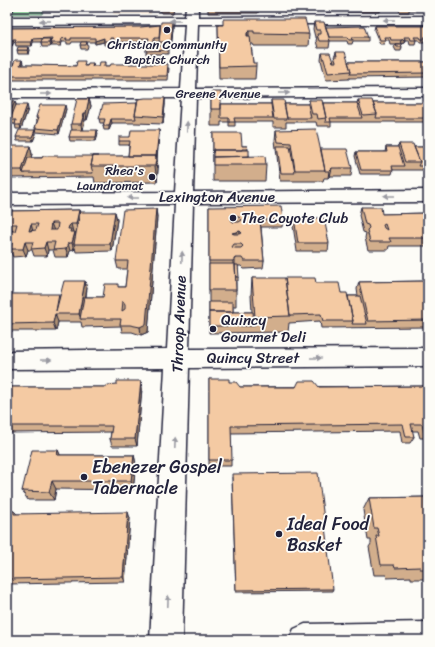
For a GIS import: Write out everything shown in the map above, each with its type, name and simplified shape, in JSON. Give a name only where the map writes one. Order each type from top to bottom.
[{"type":"street","points":[[7,21],[192,14],[428,20]]},
{"type":"street","name":"Throop Avenue","points":[[166,640],[192,14]]},
{"type":"street","name":"Greene Avenue","points":[[7,94],[428,92]]},
{"type":"street","name":"Lexington Avenue","points":[[7,199],[428,196]]},
{"type":"street","name":"Quincy Street","points":[[7,360],[428,357]]},
{"type":"street","points":[[305,640],[428,638]]},
{"type":"shaded area","points":[[115,7],[152,7],[151,14],[113,14]]},
{"type":"green space","points":[[15,7],[45,7],[42,14],[12,14]]},
{"type":"building","points":[[73,7],[73,8],[52,8]]},
{"type":"building","points":[[161,7],[173,7],[173,9],[161,9]]},
{"type":"building","points":[[223,19],[305,19],[309,34],[254,33],[254,31],[249,31],[247,36],[250,36],[253,63],[256,63],[256,66],[219,67],[218,25],[223,25]]},
{"type":"building","points":[[161,22],[172,22],[170,42],[159,42]]},
{"type":"building","points":[[314,22],[324,22],[330,41],[319,41],[317,34],[320,34],[320,30],[316,30]]},
{"type":"building","points":[[160,25],[159,38],[154,38],[154,42],[148,42],[149,38],[120,38],[119,40],[112,41],[113,38],[110,38],[110,41],[104,41],[104,38],[95,41],[95,38],[71,38],[71,40],[66,40],[67,38],[61,39],[60,43],[50,43],[52,38],[32,39],[31,42],[15,42],[16,39],[13,39],[11,42],[7,42],[7,28],[141,27]]},
{"type":"building","points":[[364,26],[368,37],[352,37],[353,40],[349,40],[348,37],[329,37],[326,27]]},
{"type":"building","points":[[375,26],[428,26],[428,37],[421,39],[420,37],[414,37],[416,40],[411,40],[410,37],[404,37],[405,39],[401,40],[391,40],[390,37],[384,37],[385,40],[380,40]]},
{"type":"building","points":[[42,39],[50,39],[49,43],[41,43]]},
{"type":"building","points":[[81,42],[87,42],[86,45],[80,45]]},
{"type":"building","points":[[395,44],[401,44],[402,47],[397,47]]},
{"type":"building","points":[[146,46],[168,46],[168,50],[146,51]]},
{"type":"building","points":[[18,47],[29,47],[28,50],[17,50]]},
{"type":"building","points":[[336,52],[345,52],[351,71],[328,73],[322,53],[330,53],[333,62],[336,62],[334,56],[337,56]]},
{"type":"building","points":[[15,60],[22,60],[20,65],[76,66],[77,61],[85,61],[84,66],[87,66],[88,63],[93,63],[92,66],[99,66],[100,62],[106,62],[103,66],[110,66],[111,64],[168,64],[167,76],[7,76],[7,65],[13,65]]},
{"type":"building","points":[[348,62],[428,62],[428,73],[350,74],[351,71]]},
{"type":"building","points":[[211,92],[221,92],[221,109],[211,109]]},
{"type":"building","points":[[165,98],[163,117],[135,115],[138,99]]},
{"type":"building","points":[[77,99],[89,99],[86,113],[84,113],[81,124],[71,124]]},
{"type":"building","points":[[271,100],[284,100],[287,119],[274,119]]},
{"type":"building","points":[[309,100],[322,100],[326,118],[318,119],[317,114],[312,114]]},
{"type":"building","points":[[358,100],[372,100],[377,114],[363,115]]},
{"type":"building","points":[[7,101],[15,101],[7,120]]},
{"type":"building","points":[[137,103],[135,115],[136,119],[111,119],[109,126],[103,126],[105,119],[99,119],[103,104]]},
{"type":"building","points":[[323,103],[357,103],[362,118],[330,118],[331,122],[325,122],[326,118]]},
{"type":"building","points":[[373,103],[428,103],[428,118],[376,118],[377,114]]},
{"type":"building","points":[[221,104],[271,104],[273,118],[234,118],[235,122],[229,122],[229,118],[221,118]]},
{"type":"building","points":[[284,104],[308,104],[311,118],[287,118]]},
{"type":"building","points":[[16,105],[27,105],[20,125],[15,125],[16,120],[10,120]]},
{"type":"building","points":[[40,105],[65,105],[58,130],[35,128],[39,117],[36,117]]},
{"type":"building","points":[[316,129],[325,170],[295,170],[291,143],[278,142],[276,130]]},
{"type":"building","points":[[19,130],[35,130],[32,137],[16,137]]},
{"type":"building","points":[[71,130],[97,130],[96,137],[69,137]]},
{"type":"building","points":[[131,130],[159,130],[156,156],[128,156],[130,141],[119,141],[119,137],[130,137]]},
{"type":"building","points":[[213,133],[241,133],[242,146],[247,146],[248,149],[213,150]]},
{"type":"building","points":[[399,144],[413,144],[420,162],[405,162]]},
{"type":"building","points":[[13,146],[30,146],[22,170],[7,170],[7,164]]},
{"type":"building","points":[[277,146],[290,146],[295,173],[281,173]]},
{"type":"building","points":[[386,147],[398,147],[404,166],[392,166],[393,170],[361,170],[356,152],[387,152]]},
{"type":"building","points":[[414,147],[428,147],[428,166],[418,166],[420,162]]},
{"type":"building","points":[[321,149],[347,149],[352,168],[332,168],[329,171],[325,171]]},
{"type":"building","points":[[213,150],[249,150],[249,156],[213,157]]},
{"type":"building","points":[[7,156],[10,156],[7,164]]},
{"type":"building","points":[[43,156],[93,156],[91,166],[93,173],[23,173],[28,158],[42,158]]},
{"type":"building","points":[[93,156],[156,156],[155,166],[91,166]]},
{"type":"building","points":[[265,156],[266,165],[213,165],[213,157]]},
{"type":"building","points":[[281,206],[283,219],[260,220],[264,261],[244,261],[242,258],[235,258],[233,261],[209,261],[209,207]],"holes":[[[233,217],[239,217],[242,220],[239,222],[233,222],[231,220]],[[240,231],[242,233],[240,234],[232,233]],[[234,244],[241,244],[243,246],[241,248],[232,247]]]},
{"type":"building","points":[[361,207],[381,207],[382,214],[428,213],[428,238],[389,238],[391,242],[370,242],[367,230],[369,228],[368,225],[365,224]],"holes":[[[385,224],[387,230],[384,228],[383,225]]]},
{"type":"building","points":[[156,209],[146,324],[140,327],[120,325],[121,319],[80,319],[84,297],[103,297],[105,284],[118,284],[118,287],[125,287],[128,261],[116,261],[123,210]],"holes":[[[123,301],[125,304],[125,309],[122,311]]]},
{"type":"building","points":[[79,210],[76,224],[71,224],[68,229],[71,229],[70,232],[75,232],[72,243],[68,243],[66,249],[53,250],[55,242],[46,242],[44,248],[31,249],[33,242],[25,242],[23,249],[10,249],[12,243],[7,243],[7,211]],"holes":[[[51,223],[58,223],[57,230],[50,230]],[[10,224],[17,224],[15,231],[8,231]],[[31,224],[38,224],[36,230],[29,231]]]},
{"type":"building","points":[[80,212],[115,212],[110,244],[74,244]]},
{"type":"building","points":[[294,218],[324,218],[329,243],[298,243]]},
{"type":"building","points":[[209,264],[235,264],[236,290],[209,290]]},
{"type":"building","points":[[235,265],[238,265],[239,277],[236,277]]},
{"type":"building","points":[[252,278],[285,278],[290,316],[255,317]]},
{"type":"building","points":[[285,278],[315,278],[316,283],[339,283],[341,293],[347,293],[353,321],[323,321],[321,314],[290,315]]},
{"type":"building","points":[[64,281],[85,281],[79,314],[55,314],[53,323],[7,324],[7,294],[59,294],[56,311]]},
{"type":"building","points":[[428,281],[428,320],[368,321],[359,282]]},
{"type":"building","points":[[348,296],[360,296],[367,324],[352,324],[353,321]]},
{"type":"building","points":[[209,302],[233,302],[233,312],[209,312]]},
{"type":"building","points":[[209,312],[253,312],[254,326],[209,326]]},
{"type":"building","points":[[209,379],[229,379],[229,382],[236,382],[240,387],[296,387],[299,381],[314,381],[319,387],[428,386],[428,432],[424,432],[422,424],[411,424],[414,437],[406,437],[403,424],[231,426],[232,460],[209,460]]},
{"type":"building","points":[[117,381],[141,381],[135,439],[110,439],[112,426],[7,426],[7,387],[105,387],[108,385],[117,384]]},
{"type":"building","name":"Ebenezer Gospel Tabernacle","points":[[32,450],[58,450],[57,455],[134,455],[131,481],[52,481],[49,492],[22,491]]},
{"type":"building","name":"Ideal Food Basket","points":[[318,473],[333,589],[236,590],[232,474]]},
{"type":"building","points":[[428,497],[428,569],[420,569],[420,567],[395,568],[394,565],[381,565],[376,536],[379,536],[377,528],[374,528],[369,498]]},
{"type":"building","points":[[7,511],[14,511],[14,514],[128,512],[123,577],[7,579]]},
{"type":"place","name":"Christian Community Baptist Church","points":[[167,30]]},
{"type":"place","name":"Rhea's Laundromat","points":[[152,177]]},
{"type":"place","name":"The Coyote Club","points":[[233,218]]},
{"type":"place","name":"Quincy Gourmet Deli","points":[[213,329]]},
{"type":"place","name":"Ebenezer Gospel Tabernacle","points":[[84,477]]},
{"type":"place","name":"Ideal Food Basket","points":[[279,534]]}]
